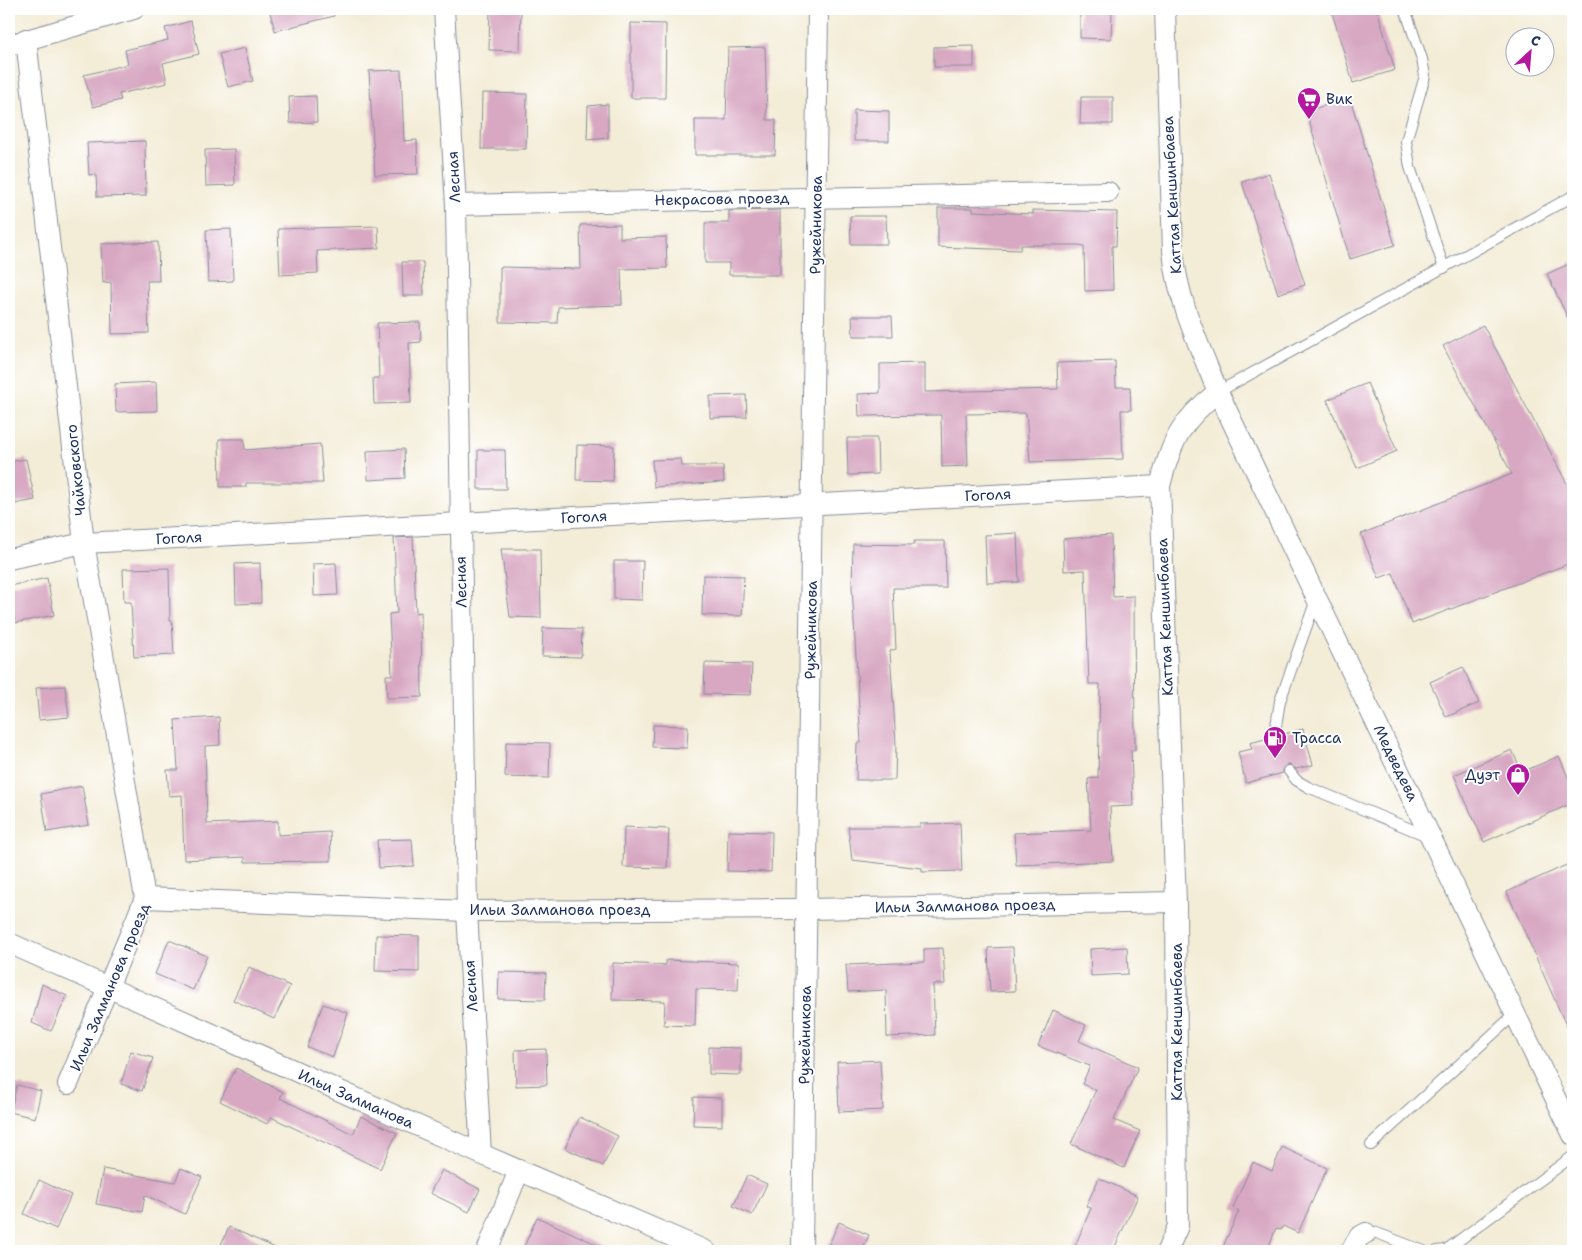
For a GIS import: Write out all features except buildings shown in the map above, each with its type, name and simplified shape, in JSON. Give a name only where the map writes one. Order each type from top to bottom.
[{"type":"street","points":[[18,42],[134,9]]},
{"type":"street","name":"Лесная","points":[[444,9],[456,205],[466,911],[482,1154]]},
{"type":"street","name":"Ружейникова","points":[[802,1251],[818,9]]},
{"type":"street","name":"Каттая Кеншинбаева","points":[[1165,9],[1171,221],[1176,279],[1183,304],[1218,392],[1199,407],[1183,425],[1168,454],[1160,486],[1176,902],[1178,1226],[1167,1251]]},
{"type":"street","name":"Чайковского","points":[[18,42],[84,543],[145,898]]},
{"type":"street","name":"Некрасова проезд","points":[[456,205],[816,196],[1108,192]]},
{"type":"street","name":"Медведева","points":[[1218,392],[1573,1135]]},
{"type":"street","name":"Гоголя","points":[[9,560],[84,543],[1160,486]]},
{"type":"street","name":"Ильи Залманова проезд","points":[[68,1084],[145,898],[466,911],[807,909],[1176,902]]},
{"type":"street","name":"Ильи Залманова","points":[[9,943],[518,1170],[706,1251]]},
{"type":"street","points":[[486,1251],[518,1170]]},
{"type":"street","points":[[1352,1251],[1359,1237],[1366,1232]]},
{"type":"lane","points":[[1405,9],[1422,59],[1424,76],[1406,141],[1410,167],[1444,268]]},
{"type":"lane","points":[[1218,392],[1573,196]]},
{"type":"lane","points":[[1276,726],[1280,701],[1317,597]]},
{"type":"lane","points":[[1289,772],[1296,780],[1308,787],[1432,838]]},
{"type":"lane","points":[[1371,1145],[1516,1013]]},
{"type":"lane","points":[[1437,1251],[1446,1250],[1573,1156]]},
{"type":"lane","points":[[1366,1232],[1374,1232],[1424,1251]]},
{"type":"place","name":"Вик","points":[[1309,120]]},
{"type":"place","name":"Трасса","points":[[1275,759]]},
{"type":"place","name":"Дуэт","points":[[1518,796]]}]
